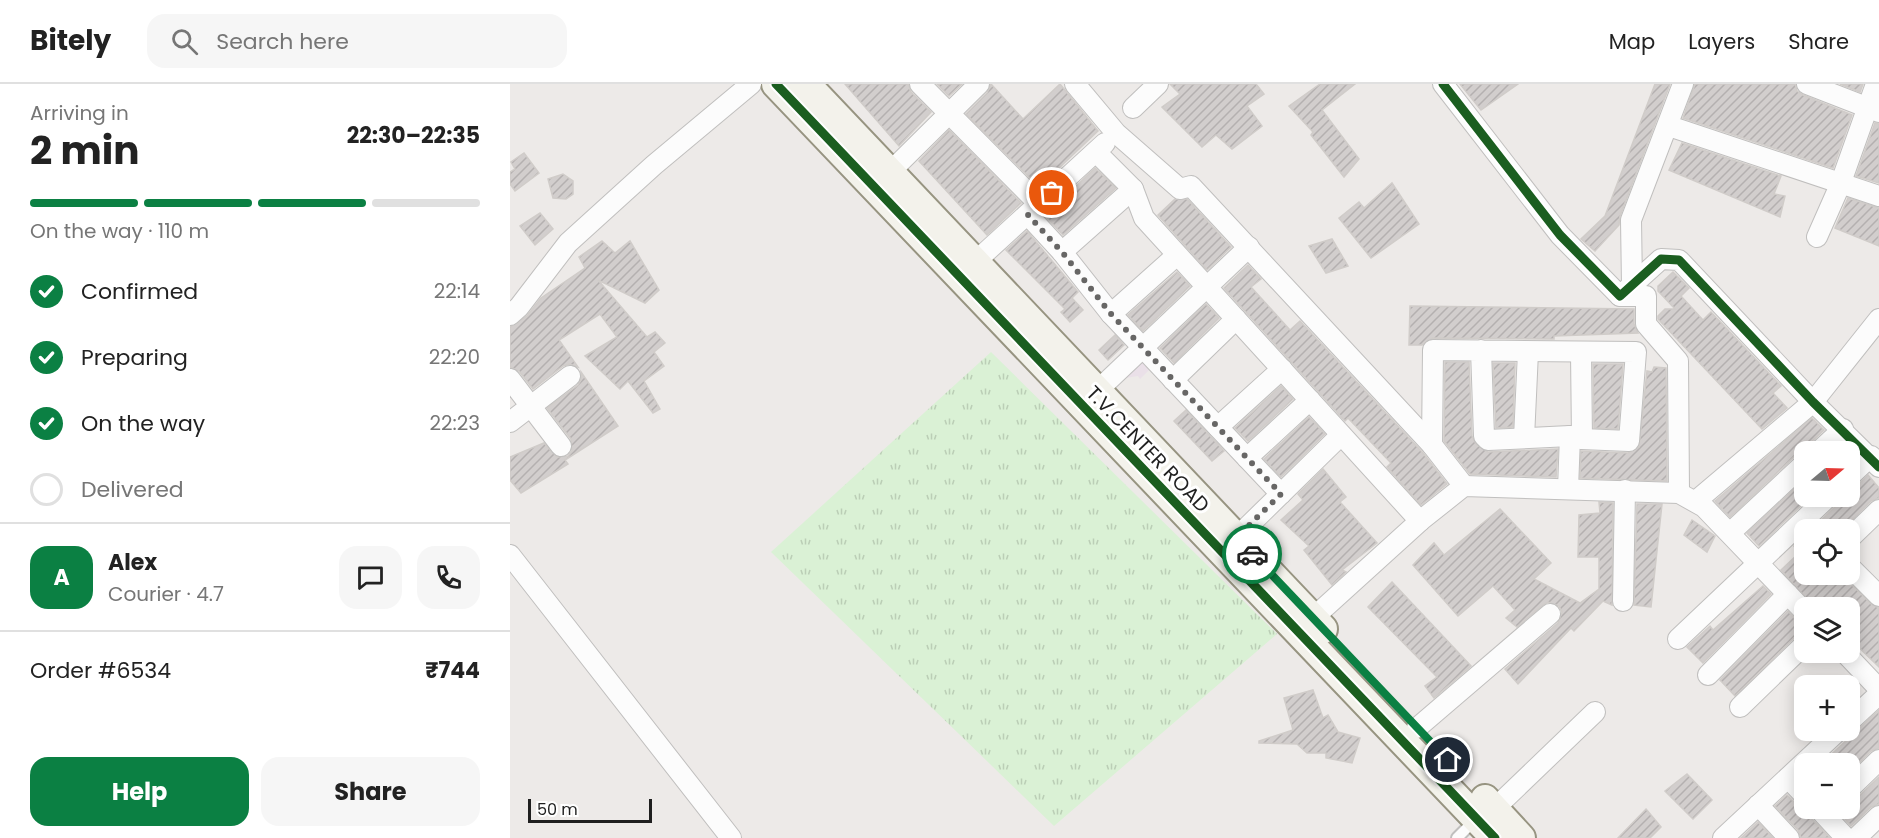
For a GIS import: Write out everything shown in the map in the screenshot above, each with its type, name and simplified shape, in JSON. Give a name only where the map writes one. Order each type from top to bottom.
[{"type":"street","points":[[510,315],[519,307],[568,243],[654,165],[751,84]]},
{"type":"street","name":"T.V.CENTER ROAD","points":[[776,84],[1480,826],[1521,838]]},
{"type":"street","name":"T.V.CENTER ROAD","points":[[806,84],[1417,728],[1480,826]]},
{"type":"street","points":[[920,84],[1034,210],[1062,252],[1111,314],[1281,494]]},
{"type":"street","points":[[890,172],[979,84]]},
{"type":"street","points":[[1075,84],[1116,133],[1180,189],[1191,186],[1432,445],[1464,486]]},
{"type":"street","points":[[1133,108],[1158,84]]},
{"type":"street","points":[[1443,84],[1560,235],[1626,290],[1646,296],[1646,324],[1678,361],[1688,497]]},
{"type":"street","points":[[1626,290],[1630,220],[1669,126],[1683,84]]},
{"type":"street","points":[[1807,84],[1874,110]]},
{"type":"street","points":[[1817,237],[1874,110],[1876,84]]},
{"type":"street","points":[[1669,126],[1840,185],[1879,196]]},
{"type":"street","points":[[975,262],[1116,133]]},
{"type":"street","points":[[1096,153],[1133,189],[1144,218],[1420,521]]},
{"type":"street","points":[[1062,252],[1133,189]]},
{"type":"street","points":[[1097,391],[1249,247]]},
{"type":"street","points":[[1111,314],[1177,255]]},
{"type":"street","points":[[1626,290],[1661,259],[1679,261],[1813,402],[1875,461],[1860,470]]},
{"type":"street","points":[[1688,497],[1813,402],[1879,319]]},
{"type":"street","points":[[1173,380],[1236,320]]},
{"type":"street","points":[[1432,445],[1433,350],[1636,352],[1629,441],[1576,437],[1488,440],[1484,436],[1481,351]]},
{"type":"street","points":[[1524,438],[1528,352]]},
{"type":"street","points":[[1568,489],[1576,437],[1581,353]]},
{"type":"street","points":[[1218,427],[1282,369]]},
{"type":"street","points":[[510,422],[570,376]]},
{"type":"street","points":[[510,379],[561,446]]},
{"type":"street","points":[[1247,458],[1310,400]]},
{"type":"street","points":[[1830,441],[1843,429]]},
{"type":"street","points":[[1236,538],[1341,435]]},
{"type":"street","points":[[1730,533],[1794,473]]},
{"type":"street","points":[[1313,618],[1420,521],[1464,486],[1625,490],[1688,497],[1730,533],[1794,600]]},
{"type":"street","points":[[1623,601],[1625,490]]},
{"type":"street","points":[[1678,639],[1818,507]]},
{"type":"street","points":[[1860,528],[1879,510]]},
{"type":"street","points":[[510,555],[731,838]]},
{"type":"street","points":[[1860,577],[1879,596]]},
{"type":"street","points":[[1708,675],[1788,594]]},
{"type":"street","points":[[1417,728],[1550,614]]},
{"type":"street","points":[[1740,707],[1794,655]]},
{"type":"street","points":[[1854,663],[1879,692],[1860,711]]},
{"type":"street","points":[[1480,826],[1595,712]]},
{"type":"street","points":[[1723,838],[1827,741]]},
{"type":"street","points":[[1860,778],[1879,760]]},
{"type":"street","points":[[1788,778],[1794,784]]},
{"type":"street","points":[[1758,805],[1789,838]]},
{"type":"street","points":[[1856,838],[1879,816]]},
{"type":"street","points":[[1830,819],[1846,838]]},
{"type":"shaded area","points":[[1137,356],[1150,369],[1140,379],[1138,376],[1125,378]]},
{"type":"green space","points":[[991,352],[1277,634],[1054,826],[771,552]]},
{"type":"building","points":[[845,84],[908,84],[911,92],[931,112],[899,146]]},
{"type":"building","points":[[937,84],[962,84],[949,96]]},
{"type":"building","points":[[991,84],[1023,119],[1060,84],[1098,131],[1039,187],[966,114],[987,93]]},
{"type":"building","points":[[1170,84],[1256,84],[1264,94],[1247,106],[1262,126],[1232,149],[1216,135],[1202,147],[1162,107],[1180,94]]},
{"type":"building","points":[[1320,84],[1355,84],[1322,110],[1359,159],[1344,177],[1311,135],[1313,132],[1289,106]]},
{"type":"building","points":[[1460,84],[1518,84],[1481,110]]},
{"type":"building","points":[[1655,84],[1670,84],[1620,216],[1619,225],[1595,251],[1581,239],[1605,216]]},
{"type":"building","points":[[1695,84],[1795,84],[1797,91],[1803,95],[1852,115],[1833,168],[1683,118]]},
{"type":"building","points":[[1840,84],[1863,84],[1860,92]]},
{"type":"building","points":[[1875,123],[1879,124],[1879,183],[1856,176]]},
{"type":"building","points":[[949,130],[1021,203],[987,235],[919,161]]},
{"type":"building","points":[[1682,143],[1781,176],[1774,194],[1785,196],[1780,217],[1669,170]]},
{"type":"building","points":[[524,153],[539,173],[515,191],[510,184],[510,172],[515,169],[511,162]]},
{"type":"building","points":[[1095,168],[1116,188],[1063,235],[1045,216]]},
{"type":"building","points":[[563,174],[573,181],[573,194],[566,199],[553,198],[548,179]]},
{"type":"building","points":[[1392,183],[1419,224],[1371,258],[1339,218],[1359,202],[1364,208]]},
{"type":"building","points":[[1848,198],[1879,208],[1879,246],[1835,228]]},
{"type":"building","points":[[1175,199],[1187,199],[1231,247],[1207,270],[1158,215]]},
{"type":"building","points":[[540,213],[553,229],[535,245],[520,226]]},
{"type":"building","points":[[1027,231],[1078,292],[1072,298],[1083,310],[1070,322],[1061,312],[1065,309],[1006,250]]},
{"type":"building","points":[[1332,239],[1348,266],[1326,273],[1309,246]]},
{"type":"building","points":[[602,241],[615,253],[630,241],[659,290],[645,303],[598,280],[647,337],[655,332],[665,343],[654,352],[664,366],[644,381],[660,409],[653,413],[628,381],[620,389],[585,356],[617,337],[600,314],[559,340],[578,367],[569,364],[563,366],[533,389],[519,371],[510,367],[510,327],[527,316],[541,298],[585,268],[579,257]]},
{"type":"building","points":[[1248,265],[1261,279],[1251,287],[1290,330],[1300,321],[1423,453],[1447,484],[1421,505],[1387,467],[1391,463],[1348,418],[1345,421],[1224,288]]},
{"type":"building","points":[[1177,272],[1190,286],[1143,331],[1128,315]]},
{"type":"building","points":[[1673,272],[1689,288],[1681,296],[1703,320],[1711,312],[1781,386],[1773,393],[1787,408],[1762,429],[1658,319],[1665,309],[1675,309],[1658,291],[1658,286]]},
{"type":"building","points":[[1206,304],[1219,318],[1174,363],[1160,348]]},
{"type":"building","points":[[1410,306],[1634,309],[1634,324],[1638,333],[1554,336],[1554,339],[1433,338],[1422,345],[1409,345]]},
{"type":"building","points":[[1115,335],[1124,345],[1108,360],[1099,350]]},
{"type":"building","points":[[1445,362],[1469,362],[1472,436],[1476,444],[1488,452],[1558,449],[1556,477],[1470,474],[1444,441]]},
{"type":"building","points":[[1493,363],[1515,363],[1513,427],[1496,428]]},
{"type":"building","points":[[1593,364],[1623,364],[1618,429],[1594,428]]},
{"type":"building","points":[[1654,367],[1666,368],[1667,481],[1580,478],[1581,451],[1628,453],[1639,447],[1647,371],[1652,372]]},
{"type":"building","points":[[581,372],[618,426],[565,460],[568,464],[521,493],[510,480],[510,457],[544,443],[557,457],[568,456],[572,451],[571,439],[547,408],[578,385]]},
{"type":"building","points":[[1281,386],[1293,399],[1248,441],[1235,428]]},
{"type":"building","points":[[1186,410],[1224,451],[1212,461],[1174,421]]},
{"type":"building","points":[[1309,417],[1325,434],[1281,477],[1264,459]]},
{"type":"building","points":[[1812,418],[1824,430],[1812,441],[1794,441],[1794,457],[1730,517],[1715,501]]},
{"type":"building","points":[[1323,469],[1346,497],[1340,502],[1377,543],[1342,570],[1346,572],[1332,585],[1304,550],[1309,546],[1281,520],[1303,500],[1298,494]]},
{"type":"building","points":[[1868,475],[1879,488],[1879,498],[1871,501],[1853,519],[1822,519],[1835,507],[1860,507],[1860,483]]},
{"type":"building","points":[[1794,489],[1794,507],[1800,507],[1759,546],[1747,533]]},
{"type":"building","points":[[1599,502],[1613,503],[1612,605],[1603,601],[1574,631],[1571,628],[1518,684],[1505,669],[1558,623],[1562,612],[1559,606],[1548,602],[1517,627],[1506,618],[1515,610],[1493,586],[1458,616],[1413,565],[1434,543],[1444,555],[1500,509],[1551,563],[1534,579],[1580,603],[1599,589],[1599,557],[1578,557],[1579,515],[1600,513]]},
{"type":"building","points":[[1637,504],[1662,504],[1651,607],[1634,605]]},
{"type":"building","points":[[1692,520],[1715,536],[1707,552],[1684,535]]},
{"type":"building","points":[[1794,558],[1794,585],[1781,570]]},
{"type":"building","points":[[1392,582],[1471,666],[1434,698],[1425,686],[1437,677],[1368,607]]},
{"type":"building","points":[[1794,585],[1852,585],[1871,604],[1879,608],[1879,667],[1860,649],[1860,597],[1805,597]]},
{"type":"building","points":[[1763,586],[1771,594],[1703,663],[1687,647],[1710,626],[1713,630]]},
{"type":"building","points":[[1788,611],[1794,618],[1794,638],[1735,696],[1720,680]]},
{"type":"building","points":[[1313,690],[1323,718],[1328,715],[1338,732],[1360,738],[1352,763],[1326,758],[1326,753],[1307,753],[1297,744],[1259,743],[1259,741],[1293,730],[1284,698]]},
{"type":"building","points":[[1879,710],[1879,748],[1871,751],[1860,762],[1860,753],[1833,753],[1846,741],[1860,741],[1860,728]]},
{"type":"building","points":[[1687,774],[1712,800],[1693,819],[1665,791]]},
{"type":"building","points":[[1879,777],[1879,804],[1871,807],[1860,817],[1860,795]]},
{"type":"building","points":[[1787,795],[1794,802],[1794,819],[1812,819],[1830,838],[1801,838],[1798,830],[1775,806]]},
{"type":"building","points":[[1646,809],[1661,827],[1650,838],[1618,838]]},
{"type":"building","points":[[1845,819],[1858,819],[1851,826]]},
{"type":"building","points":[[1758,822],[1773,838],[1741,838]]},
{"type":"cycle path","points":[[776,84],[1495,838]]},
{"type":"cycle path","points":[[1443,84],[1560,235],[1620,296],[1661,259],[1679,260],[1813,402],[1879,467]]},
{"type":"way so far","points":[[1052,193],[1028,215],[1062,252],[1111,314],[1281,494],[1236,538],[1252,554]]},
{"type":"route","points":[[1252,554],[1448,760]]}]
